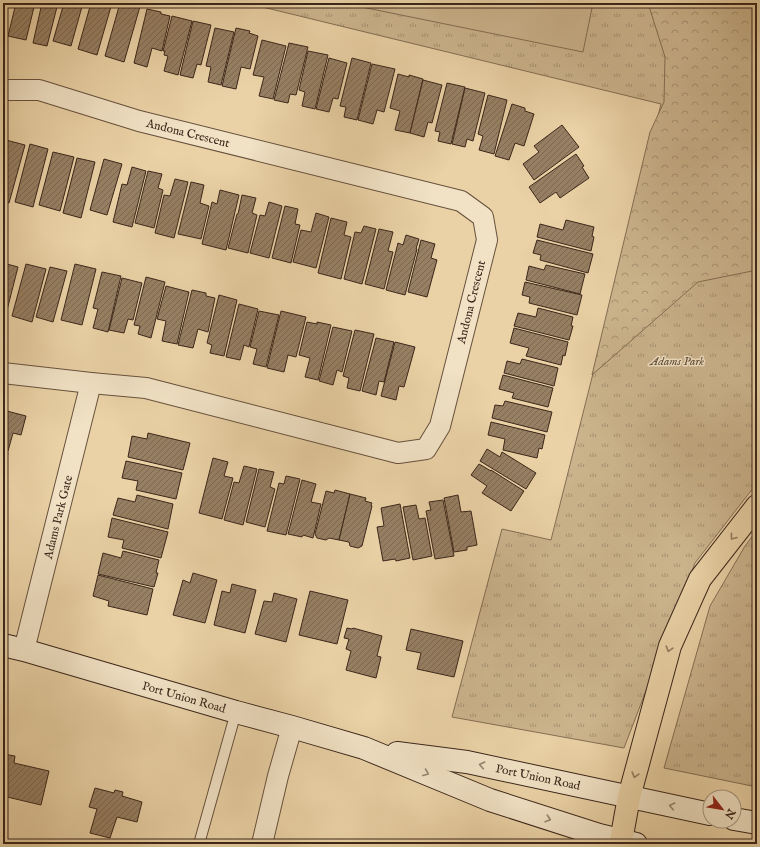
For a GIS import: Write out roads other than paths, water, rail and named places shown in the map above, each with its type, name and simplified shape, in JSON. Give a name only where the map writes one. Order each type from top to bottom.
[{"type":"highway","points":[[626,843],[629,797],[670,646],[700,580],[757,506]]},
{"type":"main road","name":"Port Union Road","points":[[3,645],[364,748],[490,800],[626,843]]},
{"type":"main road","name":"Port Union Road","points":[[364,748],[468,762],[702,812]]},
{"type":"main road","points":[[742,820],[757,823]]},
{"type":"street","name":"Andona Crescent","points":[[3,90],[39,90],[139,121],[461,201],[483,217],[487,240],[440,426],[426,449],[398,453],[146,388],[3,373]]},
{"type":"street","name":"Adams Park Gate","points":[[24,650],[91,383]]},
{"type":"street","points":[[262,844],[278,776],[292,727]]},
{"type":"lane","points":[[199,844],[236,712]]},
{"type":"park label","name":"Adams Park","points":[[677,361]]}]
